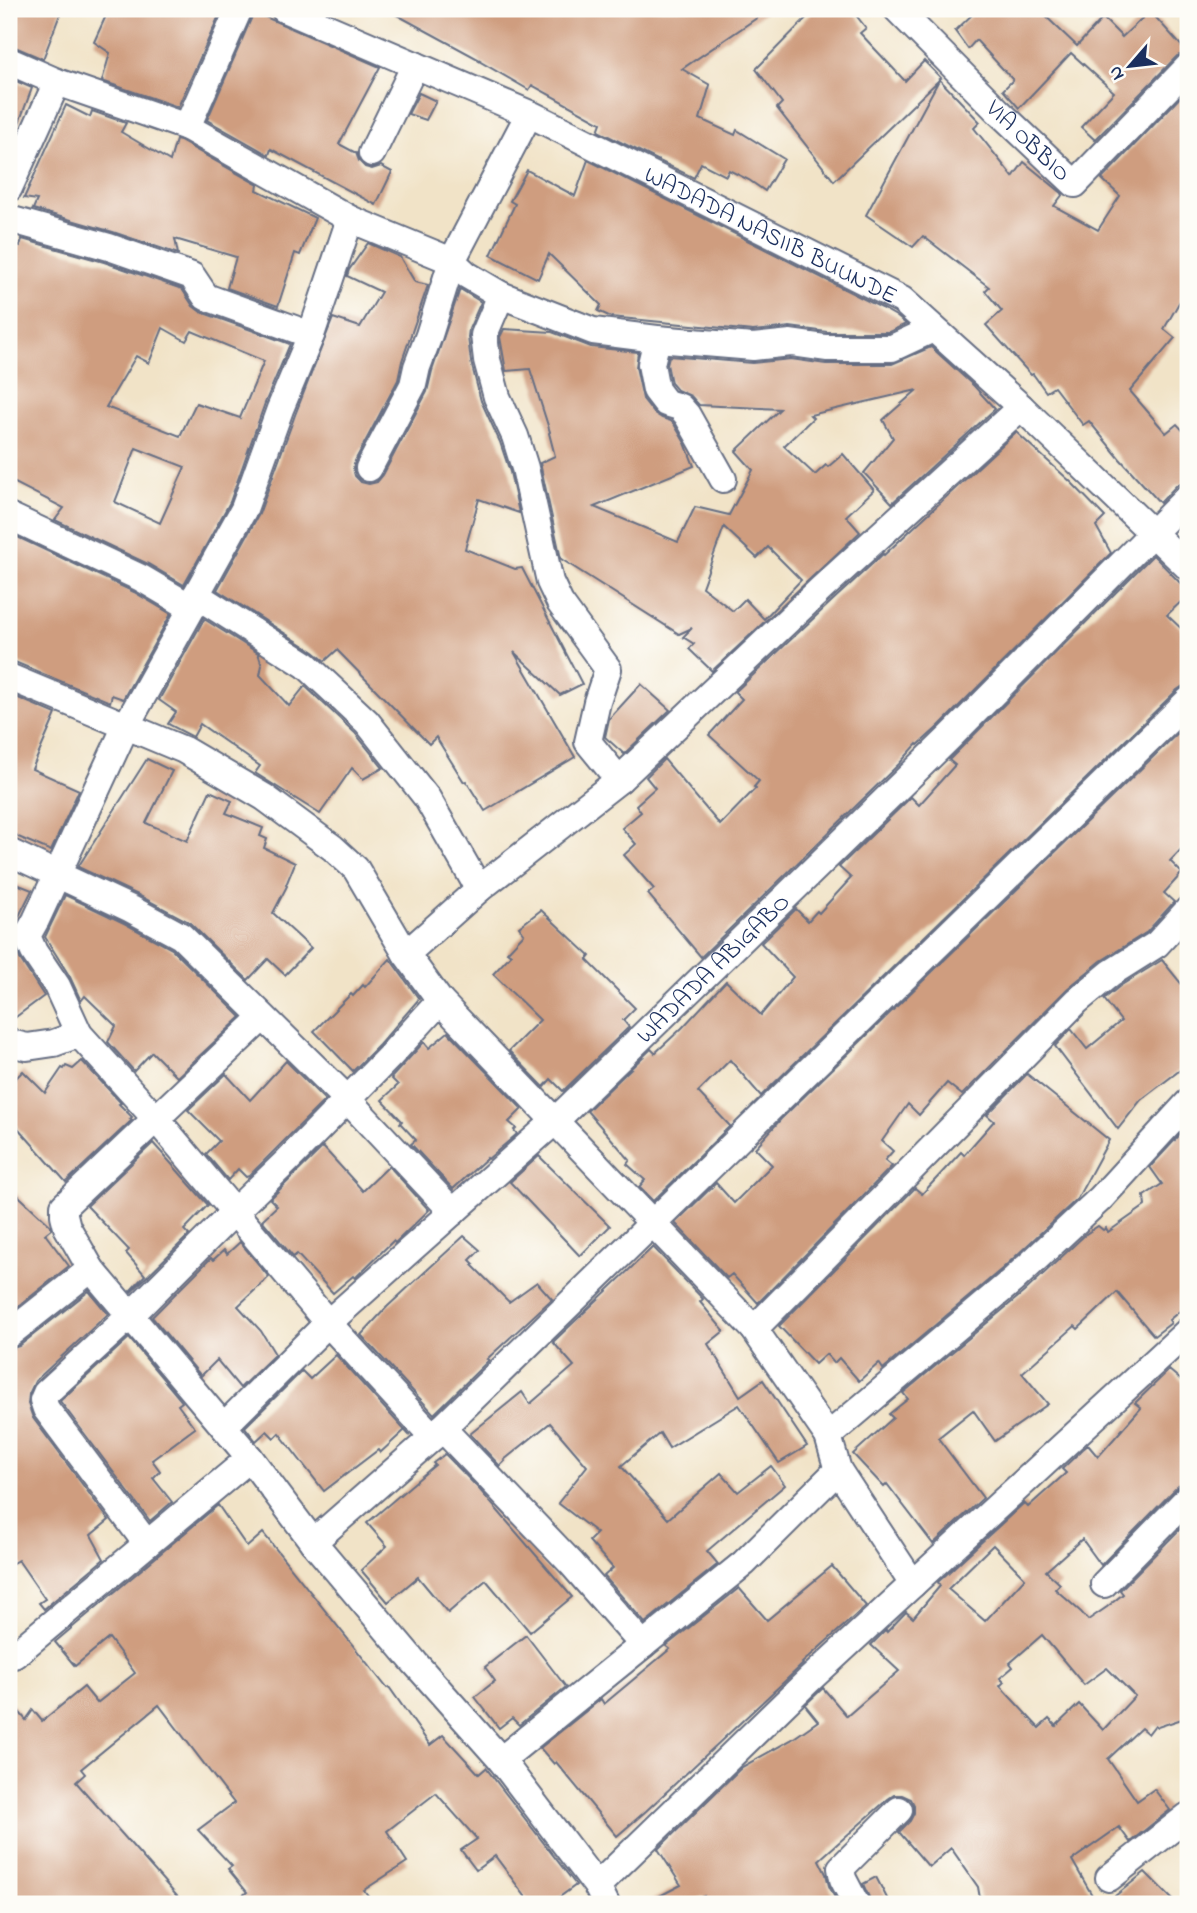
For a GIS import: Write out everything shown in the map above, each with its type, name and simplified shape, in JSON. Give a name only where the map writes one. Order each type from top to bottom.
[{"type":"street","points":[[187,127],[239,9]]},
{"type":"street","name":"WADADA NASIIB BUUNDE","points":[[284,9],[529,114],[902,300],[1021,407],[1188,567]]},
{"type":"street","name":"VIA OBBIO","points":[[897,9],[1075,184],[1188,67]]},
{"type":"street","points":[[9,61],[57,82],[187,127],[350,219],[452,261],[467,275],[501,295],[593,331],[753,346],[791,343],[827,348],[892,348],[933,329]]},
{"type":"street","points":[[372,153],[415,65]]},
{"type":"street","points":[[9,188],[57,82]]},
{"type":"street","points":[[369,468],[412,385],[452,261],[529,114]]},
{"type":"street","points":[[9,219],[108,247],[192,276],[206,296],[311,335]]},
{"type":"street","points":[[350,219],[311,335],[280,409],[244,509],[126,726],[27,936],[34,952],[57,986],[79,1034],[157,1120],[328,1323],[572,1564],[643,1645]]},
{"type":"street","points":[[501,295],[484,335],[496,397],[515,436],[525,468],[550,582],[561,603],[608,669],[588,742],[619,780]]},
{"type":"street","points":[[657,338],[651,364],[656,390],[666,403],[680,407],[687,415],[723,479]]},
{"type":"street","points":[[406,954],[479,889],[619,780],[821,589],[1021,407]]},
{"type":"street","name":"WADADA ABIGABO","points":[[224,1426],[328,1323],[555,1121],[950,738],[1188,497]]},
{"type":"street","points":[[9,516],[194,601],[306,665],[367,722],[427,798],[479,889]]},
{"type":"street","points":[[9,677],[184,750],[264,797],[333,848],[356,869],[406,954],[440,1001],[754,1329],[828,1436],[838,1470],[913,1584]]},
{"type":"street","points":[[313,1542],[437,1433],[1188,701]]},
{"type":"street","points":[[9,852],[131,909],[181,936],[347,1099],[453,1212]]},
{"type":"street","points":[[754,1329],[1077,1001],[1111,973],[1157,944],[1188,910]]},
{"type":"street","points":[[147,1544],[46,1409],[43,1400],[46,1393],[131,1315],[287,1161],[440,1001]]},
{"type":"street","points":[[263,1017],[64,1206],[67,1227],[91,1269],[224,1426],[313,1542],[501,1760],[602,1895],[808,1681],[1188,1331]]},
{"type":"street","points":[[9,1041],[27,1047],[54,1043],[79,1034]]},
{"type":"street","points":[[828,1436],[1013,1280],[1101,1198],[1188,1103]]},
{"type":"street","points":[[9,1334],[91,1269]]},
{"type":"street","points":[[15,1655],[250,1458]]},
{"type":"street","points":[[501,1760],[744,1563],[838,1470]]},
{"type":"street","points":[[1104,1584],[1188,1498]]},
{"type":"street","points":[[856,1904],[843,1879],[841,1868],[898,1811]]},
{"type":"street","points":[[1109,1878],[1188,1816]]},
{"type":"building","points":[[18,9],[62,9],[43,59],[9,45],[9,35]]},
{"type":"building","points":[[109,9],[222,9],[178,107],[102,81],[110,53],[94,42]]},
{"type":"building","points":[[386,9],[770,9],[682,69],[710,85],[700,119],[735,135],[737,130],[784,159],[765,191],[729,170],[726,176],[701,163],[694,178],[598,131],[601,123],[532,85],[529,90]]},
{"type":"building","points":[[815,9],[851,9],[866,28],[860,33],[905,81],[924,61],[980,122],[974,128],[1013,177],[1024,162],[1063,194],[1054,206],[1098,230],[1120,196],[1102,179],[1188,89],[1188,287],[1164,329],[1175,338],[1130,391],[1166,433],[1177,424],[1188,436],[1188,482],[1177,485],[1160,503],[1089,421],[1083,425],[1054,387],[1046,392],[1033,374],[1031,375],[986,325],[1002,311],[985,291],[989,287],[923,236],[913,247],[866,215],[939,80],[834,181],[777,108],[782,103],[756,69]]},
{"type":"building","points":[[978,9],[1038,9],[1077,46],[1103,18],[1122,37],[1150,11],[1187,52],[1177,56],[1095,140],[1081,127],[1114,92],[1071,53],[1019,108],[1003,90],[1013,80],[976,40],[968,49],[955,31]]},
{"type":"building","points":[[254,12],[380,67],[339,144],[356,153],[365,167],[372,169],[381,166],[392,172],[376,205],[271,149],[269,155],[207,120]]},
{"type":"building","points":[[9,78],[32,88],[11,144],[9,143]]},
{"type":"building","points":[[419,93],[436,101],[426,120],[408,114]]},
{"type":"building","points":[[66,105],[90,117],[92,111],[126,123],[121,132],[170,161],[176,140],[180,141],[258,185],[257,190],[315,218],[300,255],[295,253],[278,306],[227,288],[236,257],[175,239],[178,254],[33,209],[37,200],[24,198]]},
{"type":"building","points":[[588,160],[882,308],[906,324],[889,332],[827,332],[790,327],[753,331],[611,317],[598,311],[601,305],[549,254],[538,279],[491,255],[515,204],[510,201],[527,170],[575,196]]},
{"type":"building","points":[[22,239],[104,262],[182,289],[193,306],[201,312],[290,344],[265,403],[230,502],[184,585],[148,564],[55,520],[64,508],[9,480],[9,242],[20,246]],"holes":[[[163,328],[186,341],[192,331],[264,361],[240,418],[196,403],[180,436],[106,407],[136,356],[149,363]],[[136,448],[185,467],[160,523],[115,502]]]},
{"type":"building","points":[[368,243],[400,257],[415,282],[428,285],[398,380],[355,461],[355,476],[361,482],[369,484],[377,482],[383,475],[427,392],[460,289],[481,302],[469,329],[471,362],[481,401],[510,472],[519,513],[479,499],[465,549],[515,569],[522,568],[582,684],[560,695],[514,652],[575,757],[485,811],[436,737],[429,744],[337,650],[325,661],[217,590],[259,514],[333,318],[360,327],[381,292],[347,276]]},
{"type":"building","points":[[504,329],[552,332],[591,347],[638,352],[636,367],[643,399],[654,413],[674,424],[694,466],[594,507],[678,542],[695,507],[729,515],[753,470],[736,451],[780,409],[699,405],[691,396],[677,390],[671,383],[667,364],[669,356],[752,363],[791,359],[826,364],[892,364],[931,347],[995,409],[892,503],[864,473],[893,438],[883,420],[917,390],[810,415],[813,418],[784,446],[815,475],[843,454],[874,490],[846,516],[860,532],[712,671],[689,649],[694,644],[683,637],[692,628],[679,634],[561,559],[540,463],[555,456],[550,432],[530,369],[506,371],[500,337]],"holes":[[[724,527],[757,558],[768,547],[801,580],[764,619],[745,599],[733,611],[702,587]]]},
{"type":"building","points":[[1016,432],[1105,517],[1096,526],[1111,553],[938,727],[917,744],[701,957],[648,894],[654,889],[624,855],[636,844],[622,828],[641,812],[636,805],[655,788],[646,777],[664,759],[720,825],[756,788],[754,787],[759,781],[709,735],[742,699],[735,692]]},
{"type":"building","points":[[9,533],[134,592],[171,614],[123,699],[112,695],[110,702],[15,662],[9,662]]},
{"type":"building","points":[[1153,555],[1188,591],[1188,595],[1167,615],[1188,635],[1188,686],[1177,690],[761,1096],[730,1060],[698,1092],[730,1126],[653,1201],[639,1187],[645,1180],[627,1164],[630,1160],[587,1111],[651,1049],[655,1053],[682,1028],[726,981],[761,1015],[793,977],[761,943],[796,909],[808,921],[817,911],[819,913],[851,878],[839,867],[911,797],[919,805],[955,765],[949,760]]},
{"type":"building","points":[[204,619],[258,653],[262,665],[260,675],[289,706],[305,686],[355,733],[383,768],[363,779],[352,768],[320,814],[255,773],[260,766],[200,724],[193,737],[168,724],[176,712],[159,700]]},
{"type":"building","points":[[641,684],[670,710],[624,754],[605,737],[609,719]]},
{"type":"building","points":[[9,694],[56,714],[32,769],[79,790],[51,851],[9,833]]},
{"type":"building","points":[[1188,723],[1188,842],[1170,861],[1182,873],[1164,893],[1174,902],[1147,932],[1101,961],[1067,989],[962,1095],[947,1083],[919,1115],[908,1104],[882,1141],[893,1151],[885,1160],[892,1166],[758,1303],[732,1274],[727,1278],[675,1223],[716,1183],[734,1203],[772,1165],[755,1148],[781,1119]]},
{"type":"building","points":[[147,759],[172,771],[146,823],[187,841],[210,791],[232,801],[226,813],[263,828],[260,836],[267,839],[264,848],[295,863],[273,913],[311,948],[285,975],[268,959],[248,980],[189,922],[78,867]]},
{"type":"building","points":[[9,881],[32,890],[11,936],[20,959],[44,996],[9,1022]]},
{"type":"building","points":[[65,895],[172,949],[241,1017],[177,1077],[152,1052],[134,1071],[108,1042],[116,1026],[85,996],[81,1001],[70,977],[45,937]]},
{"type":"building","points":[[541,910],[590,956],[587,960],[635,1008],[623,1020],[629,1027],[563,1091],[551,1079],[544,1087],[509,1051],[540,1020],[493,974],[511,955],[507,952],[524,934],[519,927]]},
{"type":"building","points":[[390,959],[419,999],[353,1071],[314,1031],[351,994],[353,996],[363,985],[365,987]]},
{"type":"building","points":[[1162,960],[1188,992],[1188,1064],[1141,1100],[1118,1129],[1055,1046],[1071,1029],[1087,1049],[1121,1021],[1104,999]]},
{"type":"building","points":[[448,1032],[522,1109],[509,1122],[516,1128],[514,1130],[517,1134],[453,1189],[411,1144],[416,1140],[382,1100],[398,1085],[391,1078],[424,1042],[429,1048]]},
{"type":"building","points":[[82,1061],[121,1103],[119,1104],[132,1120],[66,1182],[9,1118],[9,1085],[23,1071],[45,1093],[62,1068],[66,1066],[73,1069]]},
{"type":"building","points":[[286,1061],[325,1100],[249,1176],[246,1177],[238,1169],[228,1180],[206,1154],[219,1141],[188,1110],[226,1074],[250,1100]]},
{"type":"building","points":[[1027,1074],[1109,1140],[1077,1199],[1003,1268],[883,1369],[879,1363],[859,1381],[839,1358],[834,1363],[826,1354],[815,1364],[779,1326],[915,1188],[922,1194],[961,1152],[964,1155],[994,1121],[987,1115]]},
{"type":"building","points":[[1188,1126],[1188,1304],[1169,1320],[1171,1323],[1154,1336],[1117,1292],[1078,1329],[1075,1326],[1022,1373],[1048,1404],[995,1441],[973,1410],[938,1438],[983,1498],[933,1544],[887,1484],[884,1487],[853,1454],[893,1418],[889,1414],[908,1399],[903,1393],[1024,1292],[1086,1234],[1098,1226],[1103,1230],[1106,1228],[1108,1232],[1145,1206],[1144,1196],[1162,1184],[1150,1167]]},
{"type":"building","points":[[153,1143],[208,1205],[184,1230],[189,1235],[131,1292],[145,1275],[126,1253],[129,1250],[87,1206]]},
{"type":"building","points":[[323,1147],[363,1191],[389,1166],[429,1210],[355,1278],[353,1276],[333,1293],[297,1254],[293,1257],[262,1220],[277,1206],[270,1199]]},
{"type":"building","points":[[539,1156],[610,1226],[580,1256],[510,1182]]},
{"type":"building","points":[[9,1187],[51,1226],[45,1234],[69,1266],[9,1314]]},
{"type":"building","points":[[464,1236],[480,1250],[470,1260],[474,1264],[472,1265],[509,1302],[537,1282],[552,1299],[487,1359],[489,1360],[434,1414],[361,1335],[387,1307]]},
{"type":"building","points":[[240,1242],[269,1277],[238,1306],[261,1331],[275,1354],[240,1388],[217,1360],[201,1376],[152,1317],[211,1258],[213,1260],[224,1250],[227,1254]]},
{"type":"building","points":[[653,1247],[703,1299],[700,1302],[724,1331],[708,1344],[740,1396],[763,1380],[807,1446],[779,1463],[739,1405],[669,1448],[660,1433],[621,1466],[668,1519],[721,1473],[738,1492],[771,1466],[785,1485],[707,1551],[718,1564],[645,1623],[604,1576],[613,1568],[589,1541],[597,1533],[558,1503],[587,1466],[550,1423],[500,1466],[470,1434],[522,1392],[530,1404],[574,1366],[553,1342]]},
{"type":"building","points":[[89,1291],[108,1314],[35,1381],[28,1404],[33,1418],[109,1520],[91,1535],[104,1559],[44,1609],[39,1603],[45,1599],[18,1560],[9,1565],[9,1349],[19,1346]]},
{"type":"building","points":[[129,1338],[182,1402],[178,1405],[195,1428],[152,1460],[160,1471],[153,1478],[172,1502],[150,1521],[60,1401]]},
{"type":"building","points":[[336,1355],[405,1430],[380,1453],[378,1450],[324,1491],[279,1433],[274,1438],[267,1431],[256,1441],[245,1427],[302,1371],[310,1379]]},
{"type":"building","points":[[1169,1370],[1188,1386],[1188,1483],[1177,1487],[1101,1565],[1082,1539],[1046,1571],[1060,1584],[1055,1589],[1088,1620],[1123,1594],[1120,1590],[1182,1527],[1188,1533],[1188,1717],[1158,1727],[1155,1725],[1148,1734],[1141,1728],[1108,1759],[1137,1801],[1154,1789],[1170,1810],[1130,1842],[1119,1827],[1072,1860],[1097,1904],[981,1904],[978,1887],[951,1848],[929,1867],[899,1832],[910,1821],[914,1805],[911,1799],[894,1795],[819,1860],[838,1904],[707,1904],[704,1896],[687,1904],[644,1904],[681,1885],[658,1849],[742,1767],[791,1740],[818,1721],[805,1705],[823,1688],[847,1716],[899,1671],[871,1645],[906,1612],[913,1618],[940,1586],[938,1582],[1024,1503],[1028,1507],[1066,1473],[1062,1469],[1083,1449],[1088,1445],[1098,1457],[1141,1408],[1135,1403]],"holes":[[[993,1545],[1025,1578],[985,1621],[948,1589]],[[1042,1635],[1084,1685],[1107,1668],[1135,1696],[1103,1730],[1079,1704],[1056,1726],[1049,1719],[1039,1728],[1000,1686],[1004,1682],[1000,1678],[1013,1667],[1010,1663]]]},
{"type":"building","points":[[445,1454],[479,1489],[572,1597],[530,1632],[486,1580],[448,1613],[418,1577],[388,1602],[361,1570],[387,1546],[367,1523]]},
{"type":"building","points":[[218,1505],[247,1547],[263,1533],[387,1688],[389,1687],[430,1745],[443,1735],[479,1774],[486,1768],[576,1885],[550,1904],[531,1904],[495,1856],[476,1870],[461,1850],[477,1839],[436,1793],[387,1831],[407,1862],[364,1890],[374,1904],[232,1904],[247,1892],[228,1869],[232,1866],[198,1830],[234,1803],[159,1705],[81,1769],[85,1774],[76,1782],[184,1904],[18,1904],[9,1892],[9,1700],[26,1720],[33,1710],[42,1721],[84,1687],[97,1703],[135,1673],[109,1638],[75,1666],[55,1642]]},
{"type":"building","points":[[832,1566],[866,1606],[617,1836],[556,1762],[554,1764],[540,1748],[601,1699],[604,1704],[670,1649],[666,1646],[739,1588],[767,1620]]},
{"type":"building","points":[[526,1635],[566,1687],[519,1725],[512,1718],[499,1728],[475,1697],[495,1681],[485,1667]]},
{"type":"building","points":[[1145,1872],[1177,1904],[1105,1904]]},
{"type":"building","points":[[876,1877],[890,1904],[872,1904],[863,1884]]}]
